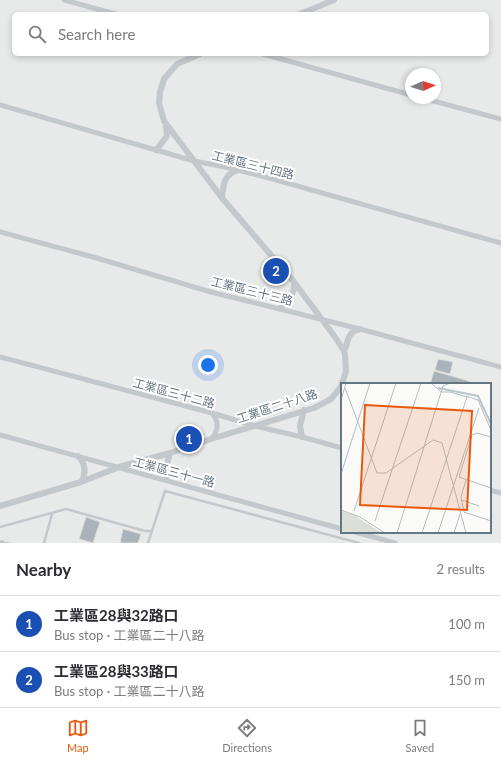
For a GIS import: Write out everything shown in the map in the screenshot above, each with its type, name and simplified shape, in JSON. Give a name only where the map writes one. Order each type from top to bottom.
[{"type":"street","points":[[64,0],[109,12]]},
{"type":"street","points":[[305,12],[334,0]]},
{"type":"street","name":"工業區二十八路","points":[[192,56],[173,67],[162,83],[159,103],[166,124],[222,198],[294,282],[344,351],[346,372],[342,383]]},
{"type":"street","points":[[273,56],[405,93]]},
{"type":"street","points":[[441,103],[501,119]]},
{"type":"street","name":"工業區三十四路","points":[[0,105],[194,161],[238,170],[501,243]]},
{"type":"street","points":[[156,150],[166,136],[166,124]]},
{"type":"street","points":[[222,198],[225,181],[230,173],[238,170]]},
{"type":"street","name":"工業區三十三路","points":[[0,232],[93,257],[211,292],[280,308],[501,367]]},
{"type":"street","points":[[280,308],[292,296],[294,291],[294,282]]},
{"type":"street","points":[[344,351],[350,335],[355,330],[360,329]]},
{"type":"street","name":"工業區三十二路","points":[[0,357],[341,448]]},
{"type":"street","name":"工業區二十八路","points":[[0,506],[81,482],[119,467],[170,453],[210,439],[314,408],[330,399],[341,385]]},
{"type":"street","points":[[302,437],[300,426],[304,410]]},
{"type":"street","points":[[210,439],[218,427],[212,413]]},
{"type":"street","name":"工業區三十一路","points":[[0,435],[341,528]]},
{"type":"street","points":[[167,480],[167,464],[170,453]]},
{"type":"street","points":[[78,456],[82,459],[84,466],[84,476],[81,482]]},
{"type":"street","points":[[491,490],[501,493]]},
{"type":"street","points":[[359,533],[395,543]]},
{"type":"lane","points":[[148,543],[165,491],[359,543]]},
{"type":"lane","points":[[0,527],[66,509],[145,531],[152,531]]},
{"type":"lane","points":[[44,543],[52,513]]},
{"type":"shaded area","points":[[0,0],[501,0],[501,543],[0,543]]},
{"type":"building","points":[[438,359],[453,362],[450,374],[435,370]]},
{"type":"building","points":[[434,371],[469,381],[468,383],[430,383]]},
{"type":"building","points":[[86,517],[100,522],[93,543],[79,539]]},
{"type":"building","points":[[123,529],[141,534],[138,543],[120,543]]},
{"type":"building","points":[[0,540],[11,543],[0,543]]},
{"type":"place","name":"工業區28與33路口","points":[[276,271]]},
{"type":"place","name":"工業區28與32路口","points":[[189,439]]}]
